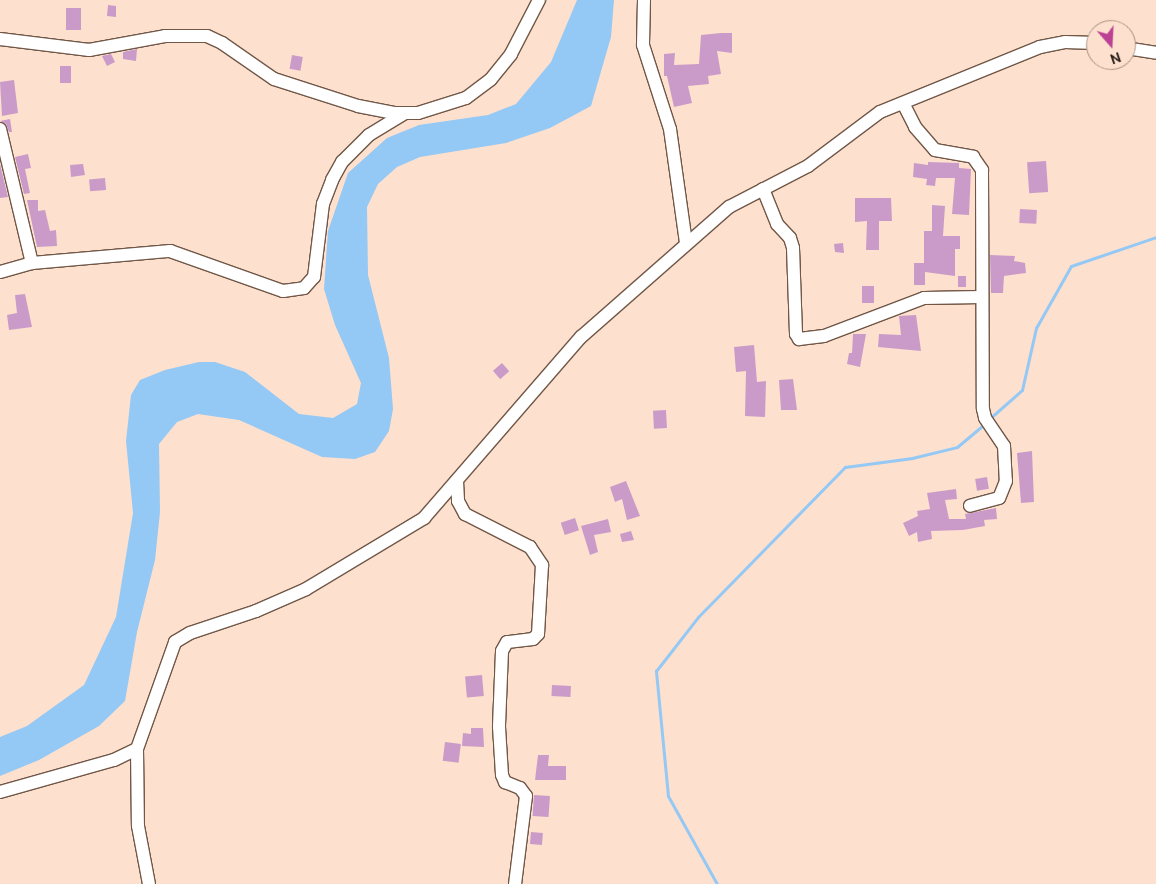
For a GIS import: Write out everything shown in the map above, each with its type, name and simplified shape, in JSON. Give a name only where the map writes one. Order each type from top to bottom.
[{"type":"street","points":[[0,39],[90,50],[165,36],[207,36],[222,43],[274,80],[358,106],[405,114],[444,108],[466,98],[491,79],[511,54],[539,0]]},
{"type":"street","points":[[644,0],[643,45],[671,137],[686,242]]},
{"type":"street","points":[[149,884],[138,826],[137,749],[171,649],[181,637],[256,611],[306,588],[407,531],[440,502],[581,337],[686,242],[729,207],[808,166],[866,119],[1040,47],[1065,42],[1086,43]]},
{"type":"street","points":[[1136,50],[1156,53]]},
{"type":"street","points":[[903,103],[915,128],[935,150],[946,155],[973,157],[980,164],[983,408],[985,418],[1004,446],[1006,481],[999,498],[970,506]]},
{"type":"street","points":[[0,272],[32,263],[170,251],[283,291],[304,288],[314,277],[323,204],[332,180],[342,162],[369,135],[405,114]]},
{"type":"street","points":[[0,129],[32,263]]},
{"type":"street","points":[[764,189],[777,224],[792,242],[796,334],[800,339],[824,336],[924,298],[981,297]]},
{"type":"street","points":[[457,482],[459,506],[465,514]]},
{"type":"street","points":[[440,502],[530,546],[542,565],[538,634],[533,640],[507,642],[502,651],[498,727],[502,775],[505,782],[520,788],[526,796],[515,884]]},
{"type":"street","points":[[0,792],[114,760],[137,749]]},
{"type":"water","points":[[577,0],[614,0],[611,37],[591,106],[550,128],[506,143],[420,157],[397,167],[378,184],[367,207],[368,275],[389,358],[393,409],[389,431],[375,452],[355,459],[322,457],[239,420],[198,414],[177,422],[159,444],[160,512],[155,560],[137,632],[125,701],[99,726],[39,760],[0,776],[0,737],[27,726],[84,685],[116,617],[133,513],[126,441],[131,395],[140,380],[165,370],[199,362],[215,362],[245,372],[299,414],[333,418],[357,404],[361,383],[335,325],[324,289],[328,231],[348,173],[387,138],[419,125],[488,115],[516,104],[551,62]]},
{"type":"building","points":[[108,5],[116,6],[116,17],[107,16]]},
{"type":"building","points":[[66,8],[81,8],[81,30],[66,30]]},
{"type":"building","points":[[732,33],[732,53],[717,51],[721,74],[708,76],[709,84],[688,86],[692,103],[674,107],[667,76],[664,76],[664,54],[675,53],[674,65],[699,64],[701,35]]},
{"type":"building","points":[[137,49],[136,61],[123,59],[123,52]]},
{"type":"building","points":[[111,54],[115,62],[107,66],[102,56]]},
{"type":"building","points":[[292,55],[303,57],[300,71],[290,69]]},
{"type":"building","points":[[60,66],[71,66],[71,83],[60,83]]},
{"type":"building","points":[[14,80],[18,113],[2,116],[0,82]]},
{"type":"building","points":[[10,119],[12,132],[9,132],[6,124],[0,121]]},
{"type":"building","points":[[28,154],[31,168],[25,169],[30,193],[24,194],[15,157]]},
{"type":"building","points":[[1046,161],[1048,192],[1029,193],[1027,162]]},
{"type":"building","points":[[928,162],[959,163],[959,168],[971,169],[969,215],[952,214],[955,178],[936,178],[935,186],[926,185],[927,179],[913,177],[914,163],[928,165]]},
{"type":"building","points":[[0,164],[8,197],[0,198]]},
{"type":"building","points":[[83,164],[85,175],[71,177],[70,165]]},
{"type":"building","points":[[105,178],[106,190],[90,191],[89,179]]},
{"type":"building","points":[[855,198],[891,198],[892,221],[879,221],[879,250],[866,250],[867,221],[855,222]]},
{"type":"building","points":[[27,200],[38,200],[38,211],[45,210],[50,231],[56,230],[57,246],[37,247]]},
{"type":"building","points":[[932,205],[945,206],[943,236],[960,236],[960,249],[955,249],[955,276],[925,272],[925,285],[914,285],[914,263],[924,263],[924,231],[932,231]]},
{"type":"building","points":[[1020,209],[1037,210],[1036,224],[1019,223]]},
{"type":"building","points":[[843,243],[844,253],[835,252],[834,244]]},
{"type":"building","points":[[990,255],[1015,256],[1014,261],[1025,263],[1026,273],[1004,276],[1003,293],[991,293]]},
{"type":"building","points":[[958,276],[966,276],[966,287],[958,287]]},
{"type":"building","points":[[862,286],[874,286],[874,303],[862,303]]},
{"type":"building","points":[[25,294],[32,327],[9,330],[7,315],[17,313],[15,295]]},
{"type":"building","points":[[916,315],[921,351],[878,347],[879,334],[901,335],[899,316]]},
{"type":"building","points":[[853,334],[866,334],[860,367],[847,364],[849,353],[852,353]]},
{"type":"building","points":[[754,345],[757,382],[766,381],[765,417],[745,416],[746,371],[736,372],[734,347]]},
{"type":"building","points":[[502,363],[509,371],[500,379],[493,371]]},
{"type":"building","points":[[793,379],[797,410],[781,410],[779,380]]},
{"type":"building","points":[[666,410],[667,428],[654,429],[653,411]]},
{"type":"building","points":[[1032,451],[1034,502],[1021,503],[1017,453]]},
{"type":"building","points":[[987,477],[989,489],[977,491],[975,479]]},
{"type":"building","points":[[626,481],[640,516],[627,520],[622,499],[615,502],[610,487]]},
{"type":"building","points":[[956,489],[957,499],[945,500],[949,519],[966,519],[965,514],[996,508],[997,519],[984,520],[985,526],[963,530],[931,531],[932,539],[918,542],[917,532],[909,536],[903,523],[918,516],[917,511],[930,509],[927,493]]},
{"type":"building","points":[[575,518],[579,530],[565,535],[561,523]]},
{"type":"building","points":[[608,519],[611,532],[594,535],[598,552],[590,555],[581,526]]},
{"type":"building","points":[[631,531],[634,540],[622,542],[620,534]]},
{"type":"building","points":[[482,675],[484,696],[467,697],[465,676]]},
{"type":"building","points":[[552,685],[571,686],[570,697],[551,696]]},
{"type":"building","points":[[471,728],[483,728],[484,747],[462,746],[463,733],[471,734]]},
{"type":"building","points":[[445,742],[461,744],[459,763],[443,761]]},
{"type":"building","points":[[538,755],[549,755],[548,766],[566,766],[566,780],[535,780]]},
{"type":"building","points":[[534,795],[550,796],[548,817],[533,816]]},
{"type":"building","points":[[531,832],[543,833],[542,845],[530,844]]},
{"type":"waterway","points":[[989,419],[1022,390],[1036,328],[1071,266],[1156,237]]},
{"type":"waterway","points":[[717,884],[668,796],[656,671],[698,617],[845,467],[912,458],[957,447],[984,424]]}]
